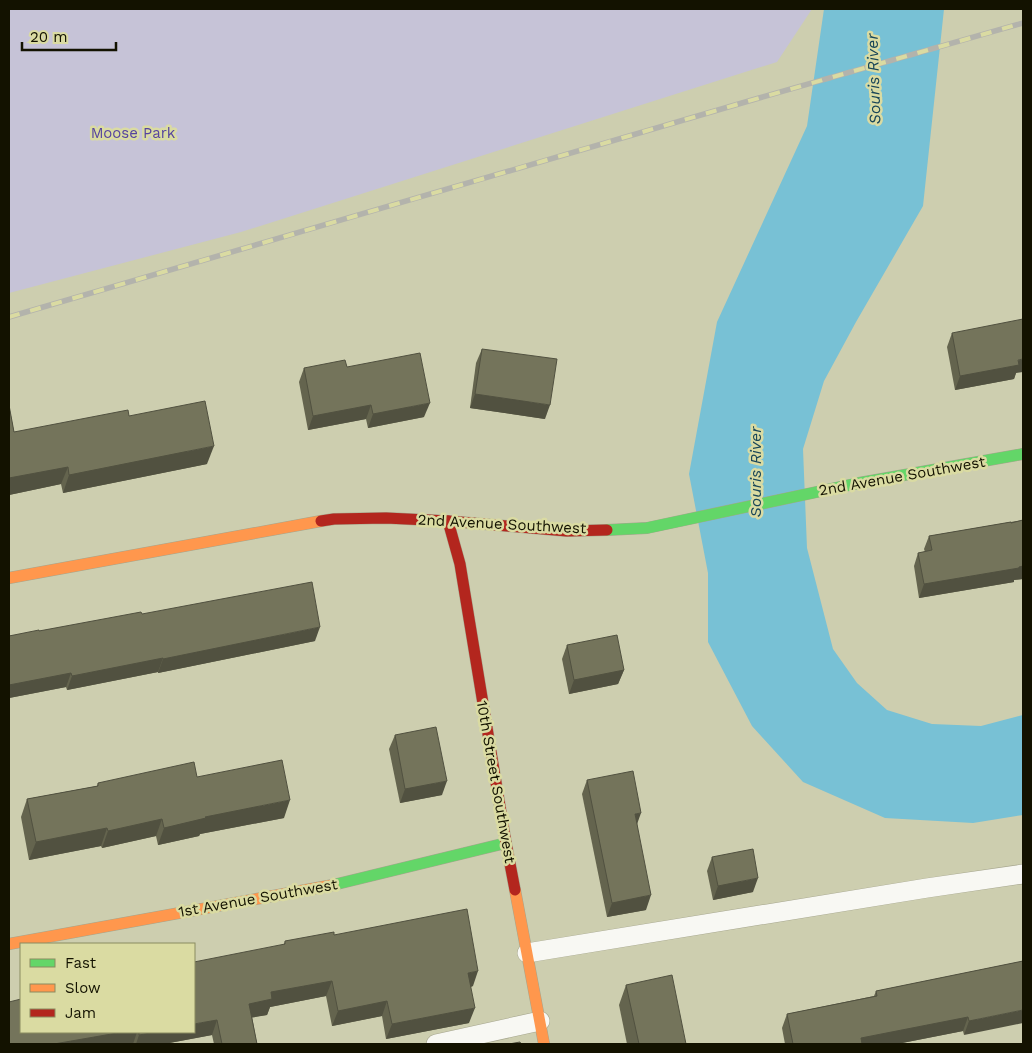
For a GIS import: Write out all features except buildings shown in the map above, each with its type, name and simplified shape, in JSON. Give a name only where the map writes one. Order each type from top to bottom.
[{"type":"street","name":"2nd Avenue Southwest","points":[[9,578],[334,519],[386,518],[448,521],[567,531],[647,528],[859,483],[1023,454]]},
{"type":"street","name":"10th Street Southwest","points":[[448,521],[460,564],[506,843],[544,1044]]},
{"type":"street","name":"1st Avenue Southwest","points":[[9,944],[343,883],[506,843]]},
{"type":"lane","points":[[527,953],[1023,874]]},
{"type":"lane","points":[[436,1044],[540,1021]]},
{"type":"green space","name":"Moose Park","points":[[9,9],[812,9],[777,62],[241,232],[9,293]]},
{"type":"water","name":"Souris River","points":[[824,9],[944,9],[923,206],[824,381],[803,449],[807,548],[833,649],[857,683],[887,710],[932,724],[981,726],[1023,715],[1023,815],[973,823],[885,818],[803,782],[752,726],[708,642],[708,573],[689,474],[717,322],[807,126]]},
{"type":"railway","points":[[9,317],[1023,23]]},
{"type":"traffic: fast","points":[[607,530],[647,528],[859,483],[1023,454]]},
{"type":"traffic: fast","points":[[333,885],[506,843]]},
{"type":"traffic: slow","points":[[9,578],[321,521]]},
{"type":"traffic: slow","points":[[9,944],[333,885]]},
{"type":"traffic: slow","points":[[515,890],[544,1044]]},
{"type":"traffic: jam","points":[[321,521],[386,518],[567,531],[607,530]]},
{"type":"traffic: jam","points":[[448,521],[460,564],[515,890]]}]
